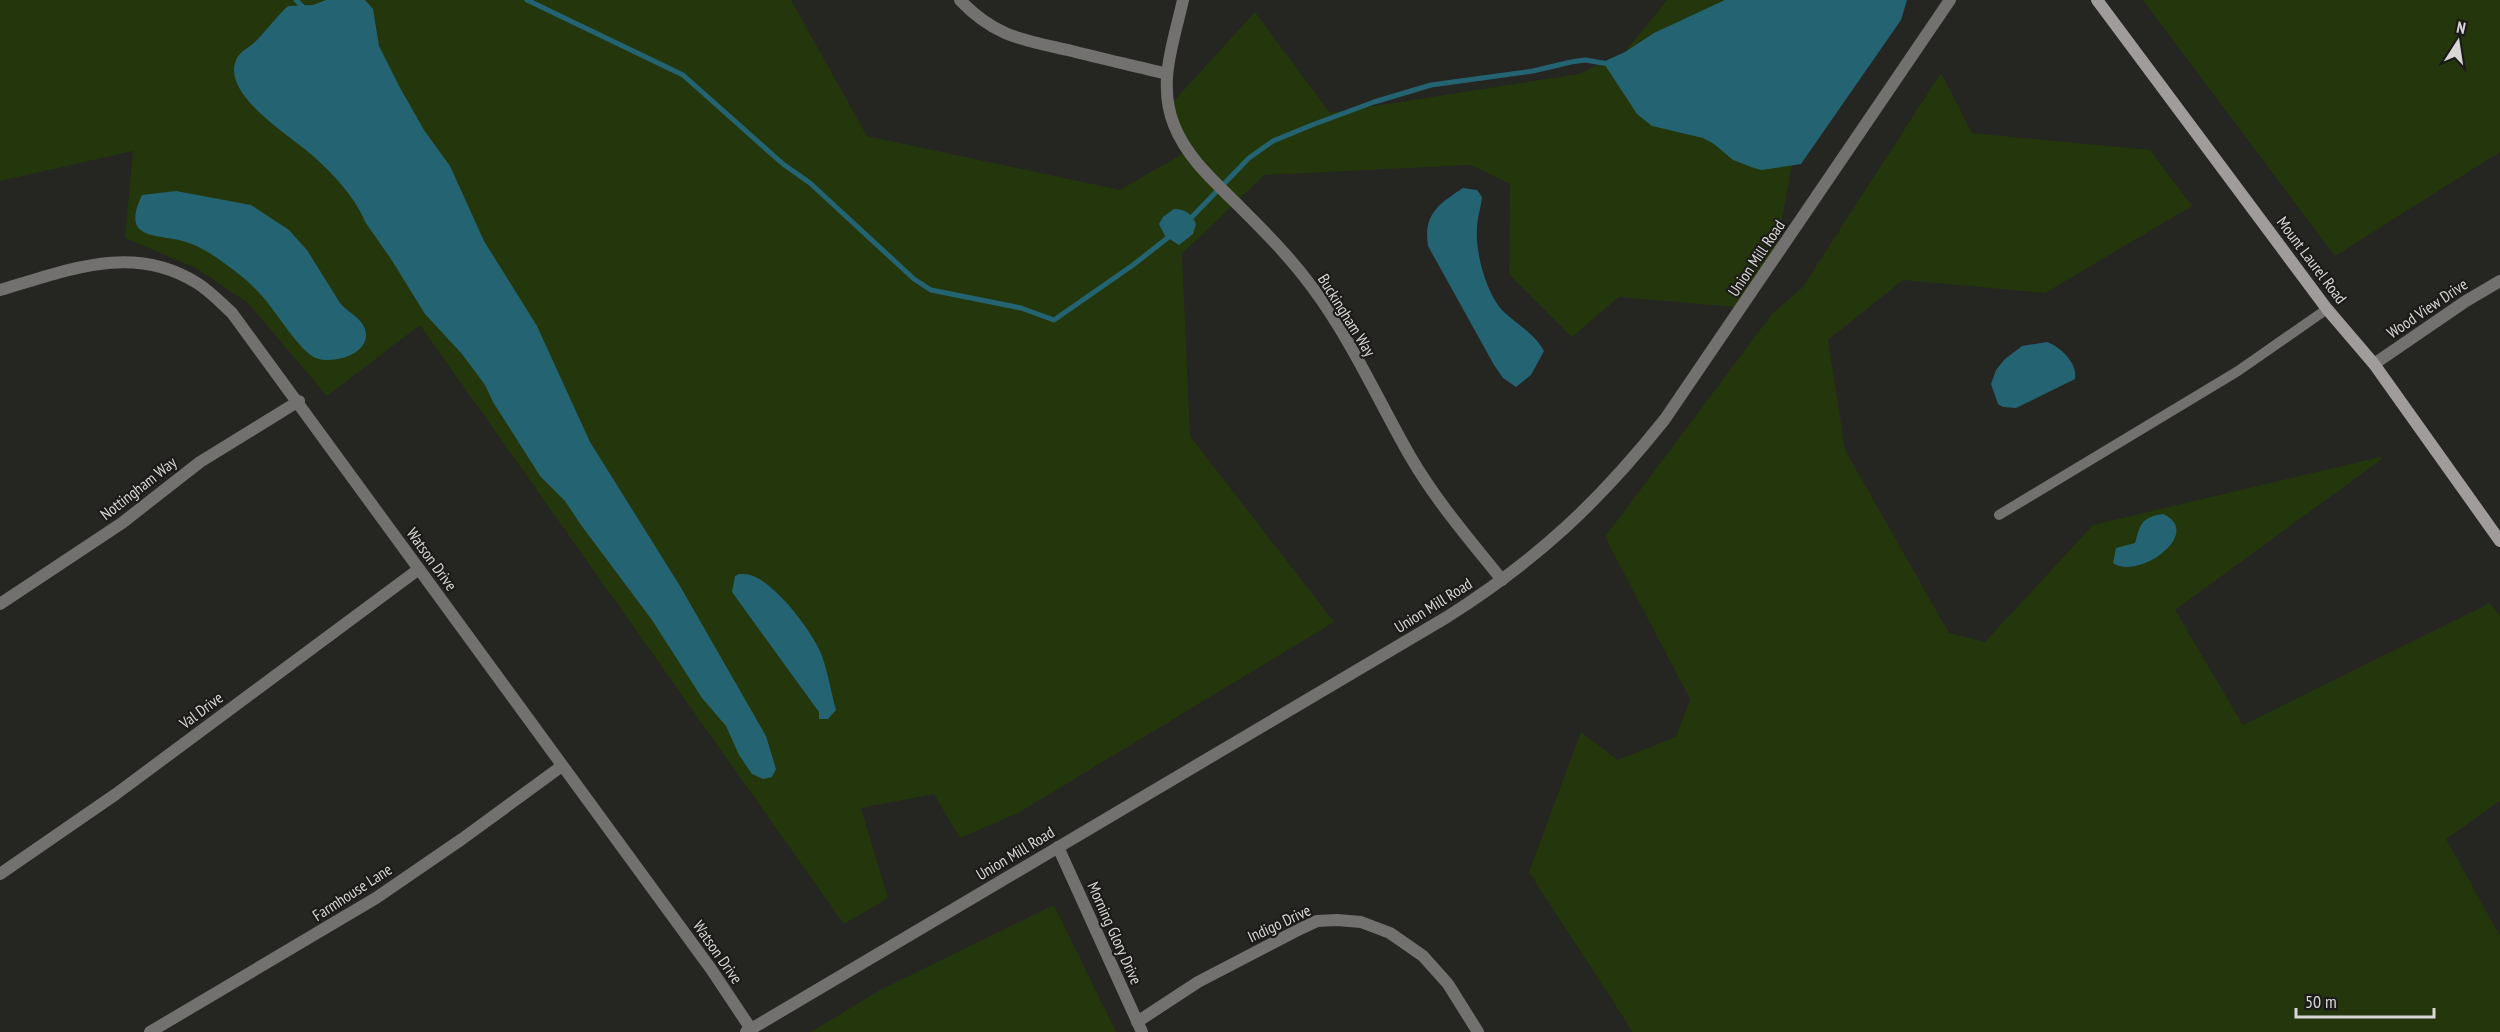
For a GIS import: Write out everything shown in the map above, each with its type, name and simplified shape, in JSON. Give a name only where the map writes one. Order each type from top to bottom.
[{"type":"main road","name":"Mount Laurel Road","points":[[2097,0],[2327,309],[2374,364],[2500,541]]},
{"type":"street","points":[[960,0],[987,23],[1006,34],[1025,41],[1167,74]]},
{"type":"street","name":"Buckingham Way","points":[[1183,0],[1169,54],[1167,102],[1174,125],[1185,147],[1206,173],[1277,244],[1312,287],[1341,330],[1433,492],[1502,580]]},
{"type":"street","name":"Union Mill Road","points":[[748,1031],[1447,617],[1502,580],[1572,524],[1626,467],[1665,420],[1950,0]]},
{"type":"street","name":"Watson Drive","points":[[0,290],[110,261],[154,267],[176,273],[197,283],[232,313],[299,401],[711,969],[748,1031]]},
{"type":"street","name":"Wood View Drive","points":[[2374,364],[2466,301],[2500,281]]},
{"type":"street","name":"Nottingham Way","points":[[0,604],[122,523],[200,462],[299,401]]},
{"type":"street","name":"Val Drive","points":[[0,874],[116,794],[419,569]]},
{"type":"street","name":"Farmhouse Lane","points":[[150,1032],[376,898],[562,766]]},
{"type":"street","name":"Morning Glory Drive","points":[[1058,847],[1139,1027]]},
{"type":"street","name":"Indigo Drive","points":[[1139,1027],[1198,982],[1317,921],[1337,920],[1361,922],[1390,933],[1423,956],[1448,984],[1478,1032]]},
{"type":"lane","points":[[1999,515],[2238,371],[2327,309]]},
{"type":"green space","points":[[0,0],[791,0],[867,136],[1120,190],[1182,154],[1164,112],[1255,12],[1330,113],[1579,74],[1625,52],[1667,0],[1878,0],[1798,131],[1777,247],[1735,307],[1619,297],[1572,337],[1509,274],[1510,184],[1471,165],[1264,175],[1182,254],[1190,436],[1334,622],[1018,813],[960,838],[934,794],[861,808],[888,898],[844,924],[420,325],[327,396],[248,303],[196,268],[125,238],[133,151],[0,181]]},
{"type":"green space","points":[[2143,0],[2500,0],[2500,152],[2335,256]]},
{"type":"green space","points":[[1941,73],[1972,133],[2150,150],[2192,206],[2045,293],[1903,280],[1828,340],[1845,450],[1949,633],[1985,642],[2093,525],[2380,457],[2382,459],[2175,610],[2243,725],[2490,603],[2500,616],[2500,801],[2446,839],[2500,936],[2500,1032],[1633,1032],[1529,872],[1581,732],[1618,760],[1676,737],[1690,699],[1605,537],[1772,314],[1802,288]]},
{"type":"green space","points":[[1054,905],[1116,1032],[811,1032],[880,990]]},
{"type":"water","points":[[326,0],[365,0],[373,9],[379,46],[399,86],[424,130],[450,166],[484,241],[537,326],[590,442],[680,586],[766,736],[776,769],[772,777],[763,779],[752,774],[739,755],[726,726],[702,698],[652,620],[565,501],[540,476],[493,402],[485,385],[462,354],[425,314],[347,192],[316,158],[271,123],[246,98],[234,71],[237,58],[288,6],[313,5]]},
{"type":"water","points":[[1725,0],[1907,0],[1901,20],[1801,164],[1762,170],[1733,160],[1703,138],[1652,126],[1637,114],[1603,62],[1625,52],[1654,33]]},
{"type":"water","points":[[1463,188],[1477,190],[1482,197],[1477,225],[1478,249],[1483,273],[1492,296],[1504,312],[1531,335],[1544,351],[1531,375],[1516,387],[1503,378],[1494,365],[1428,246],[1428,226],[1435,211]]},
{"type":"water","points":[[176,191],[251,205],[289,230],[307,250],[340,303],[363,325],[366,338],[363,345],[350,356],[332,360],[316,358],[303,348],[257,291],[229,266],[194,245],[142,231],[135,219],[142,195]]},
{"type":"water","points":[[1174,209],[1188,213],[1196,224],[1193,234],[1179,245],[1165,236],[1159,224],[1163,217]]},
{"type":"water","points":[[2047,342],[2058,348],[2071,362],[2075,379],[2016,408],[2003,407],[1998,404],[1991,384],[1996,370],[2005,359],[2022,346]]},
{"type":"water","points":[[2163,514],[2174,522],[2176,532],[2172,543],[2163,552],[2137,566],[2124,567],[2113,563],[2116,548],[2135,543],[2143,523]]},
{"type":"water","points":[[748,574],[762,581],[783,599],[818,646],[836,710],[828,719],[819,719],[819,712],[732,592],[735,576]]},
{"type":"waterway","points":[[296,0],[305,9]]},
{"type":"waterway","points":[[527,0],[683,75],[783,164],[810,183],[914,279],[931,290],[1021,308],[1054,320],[1170,236]]},
{"type":"waterway","points":[[1189,220],[1249,158],[1273,141],[1312,125],[1374,102],[1431,85],[1533,71],[1585,60],[1609,64]]}]
